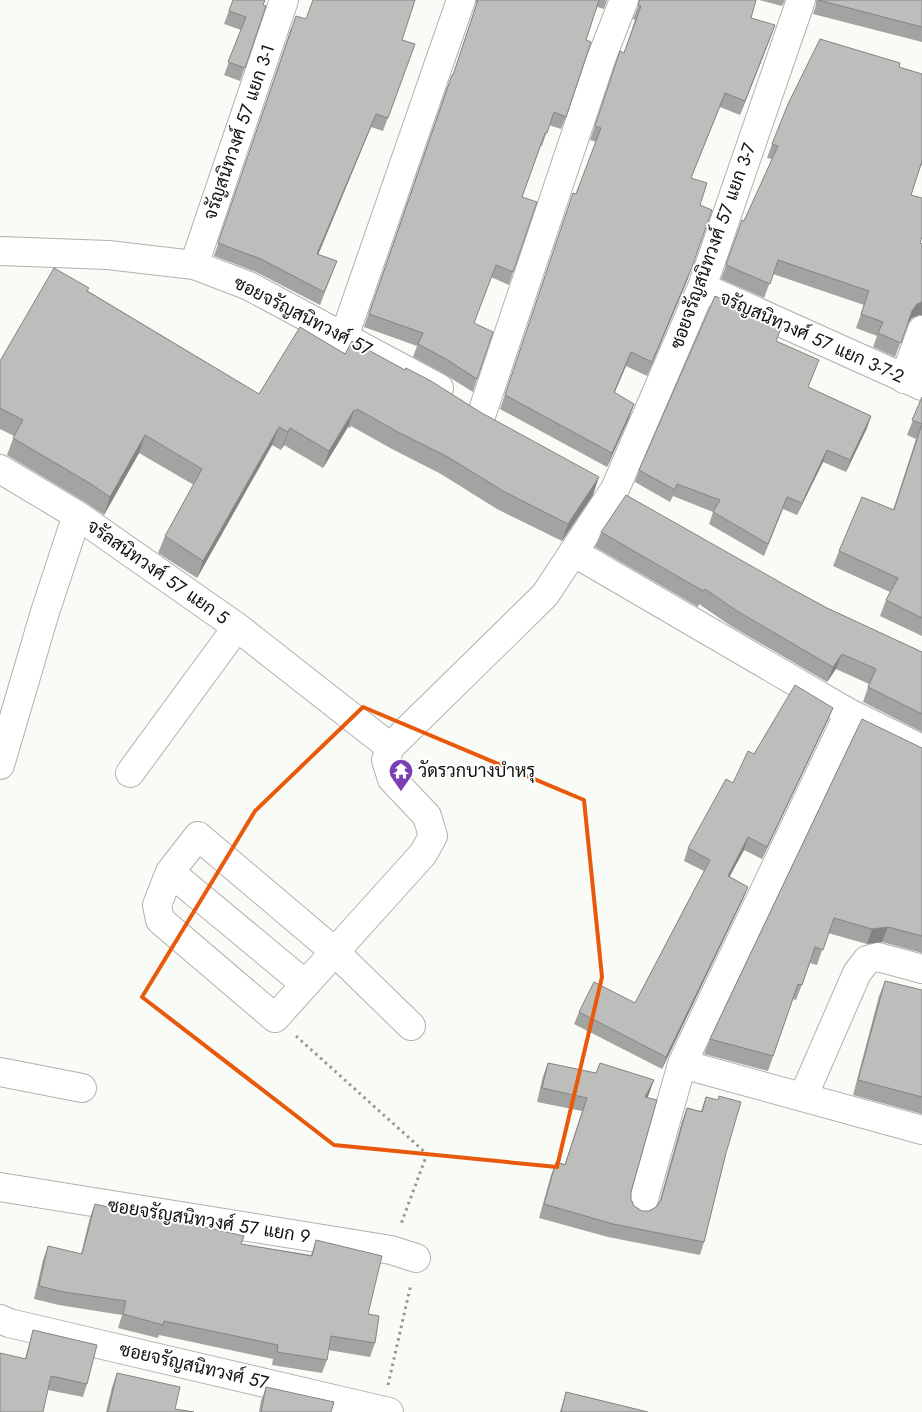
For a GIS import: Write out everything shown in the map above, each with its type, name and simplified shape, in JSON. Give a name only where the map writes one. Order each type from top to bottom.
[{"type":"street","name":"จรัญสนิทวงศ์ 57 แยก 3-1","points":[[194,265],[284,0]]},
{"type":"street","points":[[344,337],[460,0]]},
{"type":"street","points":[[481,416],[598,69],[624,0]]},
{"type":"street","name":"ซอยจรัญสนิทวงศ์ 57 แยก 3-7","points":[[390,747],[545,595],[574,552],[624,494],[702,287],[801,0]]},
{"type":"street","name":"ซอยจรัญสนิทวงศ์ 57","points":[[0,251],[108,255],[194,265],[249,286],[433,385],[481,416],[506,429]]},
{"type":"street","name":"จรัญสนิทวงศ์ 57 แยก 3-7-2","points":[[702,287],[913,382]]},
{"type":"street","points":[[913,382],[922,330]]},
{"type":"street","name":"จรัลสนิทวงศ์ 57 แยก 5","points":[[0,469],[77,515],[237,627],[130,773]]},
{"type":"street","points":[[590,475],[624,494]]},
{"type":"street","points":[[0,765],[45,612],[77,515]]},
{"type":"street","points":[[574,552],[849,713],[922,749]]},
{"type":"street","points":[[237,627],[390,747],[386,760],[392,779],[427,816],[433,836],[424,854],[335,952],[306,984],[275,1018],[160,920],[157,905],[170,872],[198,836],[335,952],[411,1026]]},
{"type":"street","points":[[641,1209],[682,1064],[849,713]]},
{"type":"street","points":[[170,872],[306,984]]},
{"type":"street","points":[[803,1097],[857,973],[867,960],[878,957],[922,969]]},
{"type":"street","points":[[682,1064],[922,1130]]},
{"type":"street","points":[[0,1072],[82,1088]]},
{"type":"street","name":"ซอยจรัญสนิทวงศ์ 57 แยก 9","points":[[0,1187],[391,1250],[416,1258]]},
{"type":"street","name":"ซอยจรัญสนิทวงศ์ 57","points":[[0,1319],[386,1411]]},
{"type":"path","points":[[275,1018],[427,1154],[391,1250]]},
{"type":"path","points":[[386,1411],[416,1258]]},
{"type":"highlighted area","points":[[363,707],[584,800],[602,977],[557,1167],[334,1145],[142,997],[255,811]]},
{"type":"building","points":[[233,0],[265,0],[263,5],[266,6],[245,68],[228,62],[246,17],[229,11]]},
{"type":"building","points":[[313,0],[415,0],[402,40],[415,44],[388,118],[376,114],[317,254],[337,261],[324,292],[261,259],[218,243],[296,16],[306,19]]},
{"type":"building","points":[[478,0],[599,0],[586,40],[591,42],[566,117],[554,112],[522,197],[537,202],[513,272],[496,265],[474,323],[493,332],[477,379],[418,344],[423,333],[369,314]]},
{"type":"building","points":[[640,0],[756,0],[751,18],[775,25],[745,101],[725,93],[691,178],[707,183],[700,205],[712,210],[692,267],[652,362],[631,352],[614,392],[634,404],[612,453],[505,395],[573,193],[576,194],[601,128],[595,126],[620,51],[624,53],[641,6],[638,5]]},
{"type":"building","points":[[818,0],[922,0],[922,27]]},
{"type":"building","points":[[820,39],[900,63],[899,67],[922,74],[922,161],[911,195],[922,198],[922,237],[920,243],[922,244],[922,302],[917,304],[912,311],[901,343],[878,333],[883,322],[861,314],[869,291],[778,260],[770,284],[726,265],[742,220],[744,221],[778,146],[772,144],[788,104]]},
{"type":"building","points":[[54,268],[89,288],[87,291],[259,394],[300,327],[345,354],[352,341],[405,370],[406,368],[431,381],[480,412],[599,477],[568,524],[503,491],[448,457],[357,409],[356,411],[354,410],[329,451],[290,428],[288,432],[279,427],[203,561],[165,536],[202,469],[145,435],[110,497],[13,438],[23,420],[0,408],[0,361]]},
{"type":"building","points":[[715,296],[782,326],[776,341],[819,360],[808,387],[871,416],[850,460],[827,450],[802,503],[787,497],[768,544],[713,512],[720,500],[677,484],[675,490],[639,470]]},
{"type":"building","points":[[922,397],[922,424],[912,420]]},
{"type":"building","points":[[922,424],[922,618],[886,600],[898,578],[839,551],[862,497],[894,510]]},
{"type":"building","points":[[626,495],[827,608],[922,652],[922,714],[868,687],[876,669],[842,654],[833,667],[737,611],[705,589],[703,591],[601,532]]},
{"type":"building","points":[[795,685],[833,708],[767,847],[748,837],[728,876],[748,887],[666,1057],[579,1012],[594,982],[635,1003],[710,860],[688,848],[726,779],[733,783],[748,751],[754,754]]},
{"type":"building","points":[[862,719],[922,748],[922,936],[888,927],[872,929],[834,918],[823,950],[815,947],[802,985],[798,984],[773,1056],[710,1039]]},
{"type":"building","points":[[885,981],[922,990],[922,1097],[858,1080]]},
{"type":"building","points":[[548,1063],[596,1073],[600,1063],[654,1080],[645,1097],[657,1100],[631,1192],[634,1206],[642,1211],[649,1211],[656,1207],[661,1200],[687,1108],[702,1112],[706,1097],[718,1100],[719,1096],[741,1102],[704,1242],[613,1224],[544,1204],[556,1162],[565,1165],[587,1098],[542,1088]]},
{"type":"building","points":[[95,1204],[150,1217],[151,1214],[244,1236],[241,1244],[312,1256],[316,1240],[382,1256],[368,1314],[379,1316],[375,1343],[331,1336],[327,1360],[277,1352],[278,1345],[164,1321],[163,1325],[123,1314],[126,1301],[64,1292],[39,1286],[48,1246],[82,1254]]},
{"type":"building","points":[[33,1330],[97,1345],[87,1384],[51,1376],[43,1412],[0,1412],[0,1353],[26,1359]]},
{"type":"building","points":[[117,1373],[180,1387],[175,1409],[194,1412],[108,1412]]},
{"type":"building","points":[[266,1387],[334,1402],[331,1412],[261,1412]]},
{"type":"building","points":[[566,1392],[648,1412],[561,1412]]},
{"type":"place","name":"วัดรวกบางบำหรุ","points":[[401,792]]}]
